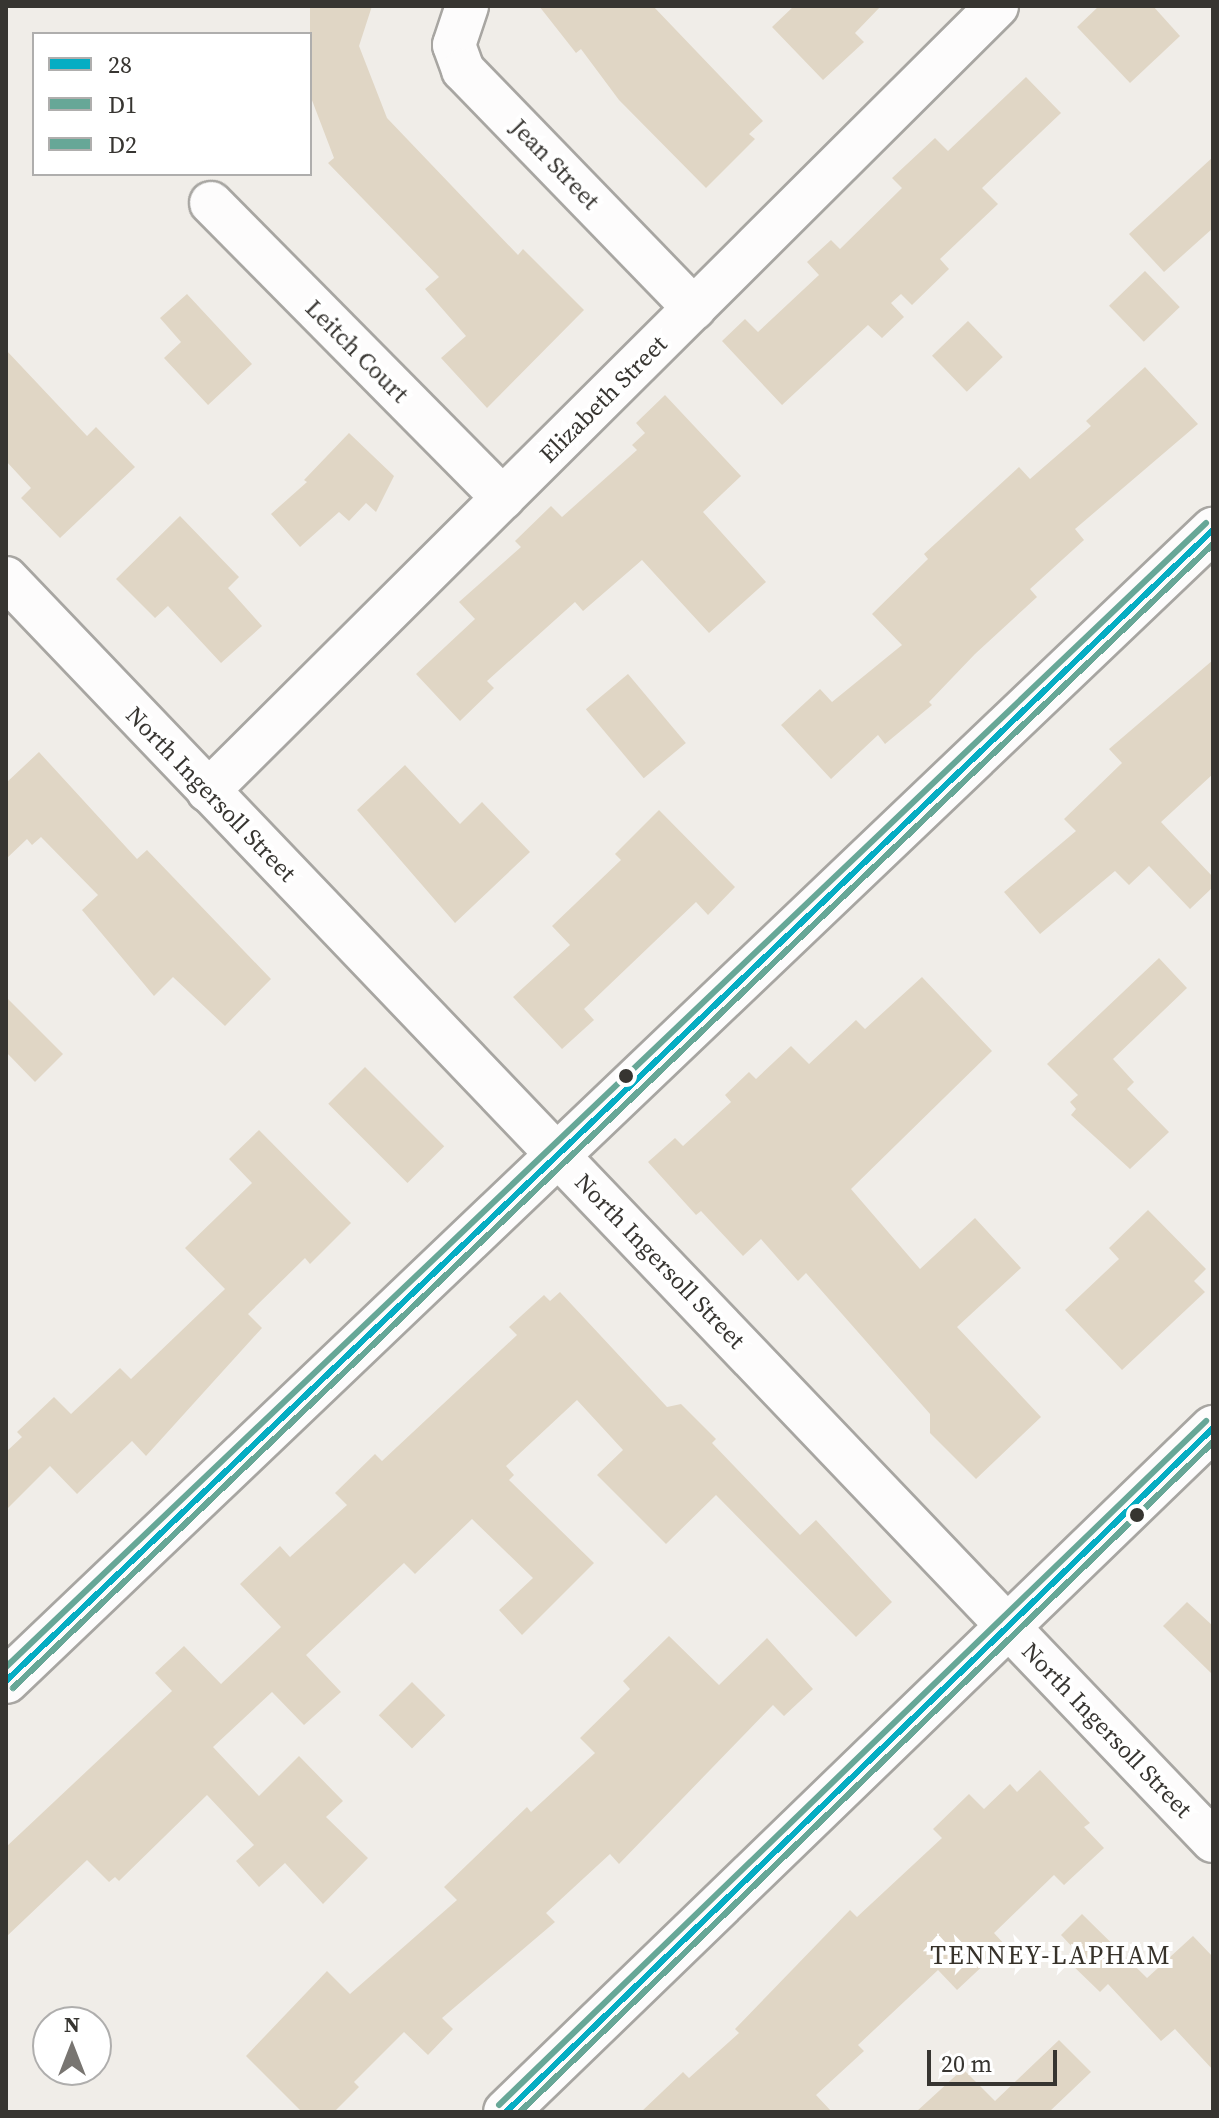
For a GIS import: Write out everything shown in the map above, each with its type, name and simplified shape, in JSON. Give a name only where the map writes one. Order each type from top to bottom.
[{"type":"main road","points":[[6,1681],[556,1153],[1213,530]]},
{"type":"main road","points":[[506,2112],[1005,1625],[1213,1428]]},
{"type":"street","name":"Jean Street","points":[[467,6],[454,45],[463,70],[694,308]]},
{"type":"street","name":"Elizabeth Street","points":[[208,791],[997,6]]},
{"type":"street","name":"Leitch Court","points":[[211,203],[503,498]]},
{"type":"street","name":"North Ingersoll Street","points":[[6,578],[1213,1841]]},
{"type":"building","points":[[310,6],[372,6],[359,46],[387,118],[518,255],[523,249],[584,310],[487,408],[441,358],[466,336],[425,289],[439,277],[328,163],[334,158],[312,100]]},
{"type":"building","points":[[539,6],[653,6],[763,121],[749,134],[755,139],[706,188],[619,100],[581,49],[576,53]]},
{"type":"building","points":[[794,6],[881,6],[855,33],[864,42],[823,80],[772,27]]},
{"type":"building","points":[[1099,6],[1153,6],[1180,36],[1130,83],[1077,27]]},
{"type":"building","points":[[1026,77],[1061,113],[982,188],[998,204],[940,259],[949,269],[912,305],[901,294],[891,303],[904,317],[882,338],[868,325],[782,405],[722,341],[745,319],[758,332],[819,275],[807,262],[831,240],[840,249],[902,188],[892,178],[935,138],[948,151]]},
{"type":"building","points":[[1213,157],[1213,228],[1164,272],[1129,234]]},
{"type":"building","points":[[1145,271],[1180,307],[1144,342],[1109,306]]},
{"type":"building","points":[[187,294],[252,364],[208,405],[164,358],[181,342],[160,318]]},
{"type":"building","points":[[968,321],[1003,357],[967,392],[932,356]]},
{"type":"building","points":[[6,350],[87,436],[96,427],[135,467],[60,538],[21,498],[31,488],[6,461]]},
{"type":"building","points":[[1145,367],[1198,424],[1075,529],[1084,540],[1030,589],[1037,597],[975,654],[929,702],[932,705],[885,744],[878,735],[831,779],[781,725],[820,689],[832,702],[902,645],[872,614],[928,559],[924,554],[1019,467],[1030,479],[1091,426],[1086,421]]},
{"type":"building","points":[[665,395],[741,476],[703,512],[766,582],[709,633],[642,560],[583,611],[575,602],[487,681],[494,688],[460,721],[416,674],[475,619],[459,602],[521,547],[515,541],[551,506],[562,517],[637,450],[632,445],[645,433],[636,423]]},
{"type":"building","points":[[349,433],[394,476],[376,512],[366,503],[349,521],[339,512],[300,547],[271,514],[307,482],[304,480]]},
{"type":"building","points":[[180,516],[239,577],[228,588],[262,626],[221,663],[168,606],[155,618],[116,579]]},
{"type":"building","points":[[1213,660],[1213,774],[1161,822],[1213,877],[1213,887],[1190,909],[1149,866],[1129,885],[1115,871],[1040,934],[1004,892],[1076,831],[1064,819],[1122,763],[1109,749]]},
{"type":"building","points":[[628,674],[686,743],[644,778],[586,709]]},
{"type":"building","points":[[39,752],[137,859],[147,850],[271,979],[225,1026],[173,977],[154,996],[82,910],[98,895],[41,837],[32,845],[27,839],[6,859],[6,783]]},
{"type":"building","points":[[405,765],[460,824],[482,802],[530,852],[455,923],[357,810]]},
{"type":"building","points":[[659,810],[735,887],[708,915],[696,902],[584,1009],[594,1020],[562,1049],[513,997],[570,945],[552,926],[621,860],[615,854]]},
{"type":"building","points":[[1159,958],[1187,988],[1113,1059],[1134,1082],[1127,1089],[1169,1132],[1130,1169],[1071,1115],[1076,1109],[1070,1102],[1078,1095],[1047,1064]]},
{"type":"building","points":[[922,977],[992,1051],[851,1189],[920,1269],[975,1218],[1021,1268],[957,1327],[1041,1417],[976,1479],[930,1433],[930,1414],[806,1273],[798,1281],[761,1239],[743,1256],[701,1211],[696,1215],[648,1162],[675,1138],[683,1146],[731,1102],[725,1095],[749,1072],[756,1079],[791,1046],[809,1064],[856,1020],[865,1029]]},
{"type":"building","points":[[6,997],[63,1054],[35,1082],[6,1052]]},
{"type":"building","points":[[365,1067],[444,1146],[407,1183],[328,1104]]},
{"type":"building","points":[[259,1130],[351,1223],[310,1264],[305,1258],[248,1314],[262,1328],[146,1456],[132,1441],[77,1494],[50,1466],[6,1510],[6,1452],[22,1437],[17,1432],[54,1397],[71,1414],[120,1368],[131,1379],[225,1289],[185,1248],[252,1183],[229,1159]]},
{"type":"building","points":[[1148,1210],[1206,1269],[1194,1281],[1205,1292],[1122,1370],[1065,1310],[1119,1259],[1109,1248]]},
{"type":"building","points":[[560,1292],[667,1407],[681,1404],[716,1439],[712,1443],[800,1535],[816,1520],[892,1602],[856,1637],[716,1495],[666,1544],[597,1475],[623,1450],[577,1400],[506,1466],[514,1475],[509,1480],[594,1563],[522,1635],[499,1610],[533,1578],[472,1519],[415,1574],[404,1563],[306,1655],[341,1692],[304,1725],[272,1692],[213,1747],[259,1796],[299,1756],[343,1801],[326,1817],[368,1858],[323,1904],[285,1863],[259,1887],[236,1861],[254,1845],[207,1795],[119,1881],[115,1877],[109,1882],[87,1860],[6,1937],[6,1847],[172,1691],[155,1673],[184,1646],[221,1684],[281,1627],[240,1584],[280,1546],[290,1557],[347,1505],[335,1493],[375,1454],[382,1461],[517,1335],[509,1327],[544,1295],[550,1301]]},
{"type":"building","points":[[1187,1602],[1213,1626],[1213,1675],[1163,1626]]},
{"type":"building","points":[[669,1636],[719,1685],[767,1638],[813,1689],[784,1716],[773,1705],[619,1864],[610,1854],[546,1913],[555,1922],[442,2018],[453,2029],[428,2055],[404,2032],[354,2082],[359,2087],[334,2112],[302,2112],[246,2056],[327,1971],[350,1994],[457,1900],[444,1887],[527,1807],[531,1812],[595,1753],[580,1738],[630,1689],[623,1681]]},
{"type":"building","points":[[412,1682],[445,1715],[412,1748],[379,1715]]},
{"type":"building","points":[[1040,1770],[1090,1823],[1084,1827],[1104,1848],[1064,1885],[1054,1875],[994,1933],[1005,1945],[957,1990],[938,1970],[858,2045],[864,2051],[816,2095],[832,2112],[641,2112],[683,2072],[689,2078],[739,2033],[735,2029],[850,1910],[857,1917],[942,1838],[933,1829],[969,1794],[984,1809],[1010,1784],[1017,1792]]},
{"type":"building","points":[[1082,1914],[1147,1978],[1193,1936],[1213,1957],[1213,2070],[1175,2029],[1161,2041],[1108,1984],[1100,1992],[1068,1961],[1077,1952],[1061,1935]]},
{"type":"building","points":[[1059,2040],[1091,2072],[1049,2112],[916,2112],[963,2069],[995,2101]]},
{"type":"transit line","name":"D2","points":[[6,1667],[1206,523]]},
{"type":"transit line","name":"28","points":[[6,1681],[1213,530]]},
{"type":"transit line","name":"D1","points":[[13,1688],[1213,544]]},
{"type":"transit line","name":"D2","points":[[499,2105],[1206,1421]]},
{"type":"transit line","name":"28","points":[[506,2112],[1213,1428]]},
{"type":"transit line","name":"D1","points":[[520,2112],[1213,1442]]},
{"type":"district","name":"TENNEY-LAPHAM","points":[[1051,1956]]}]
